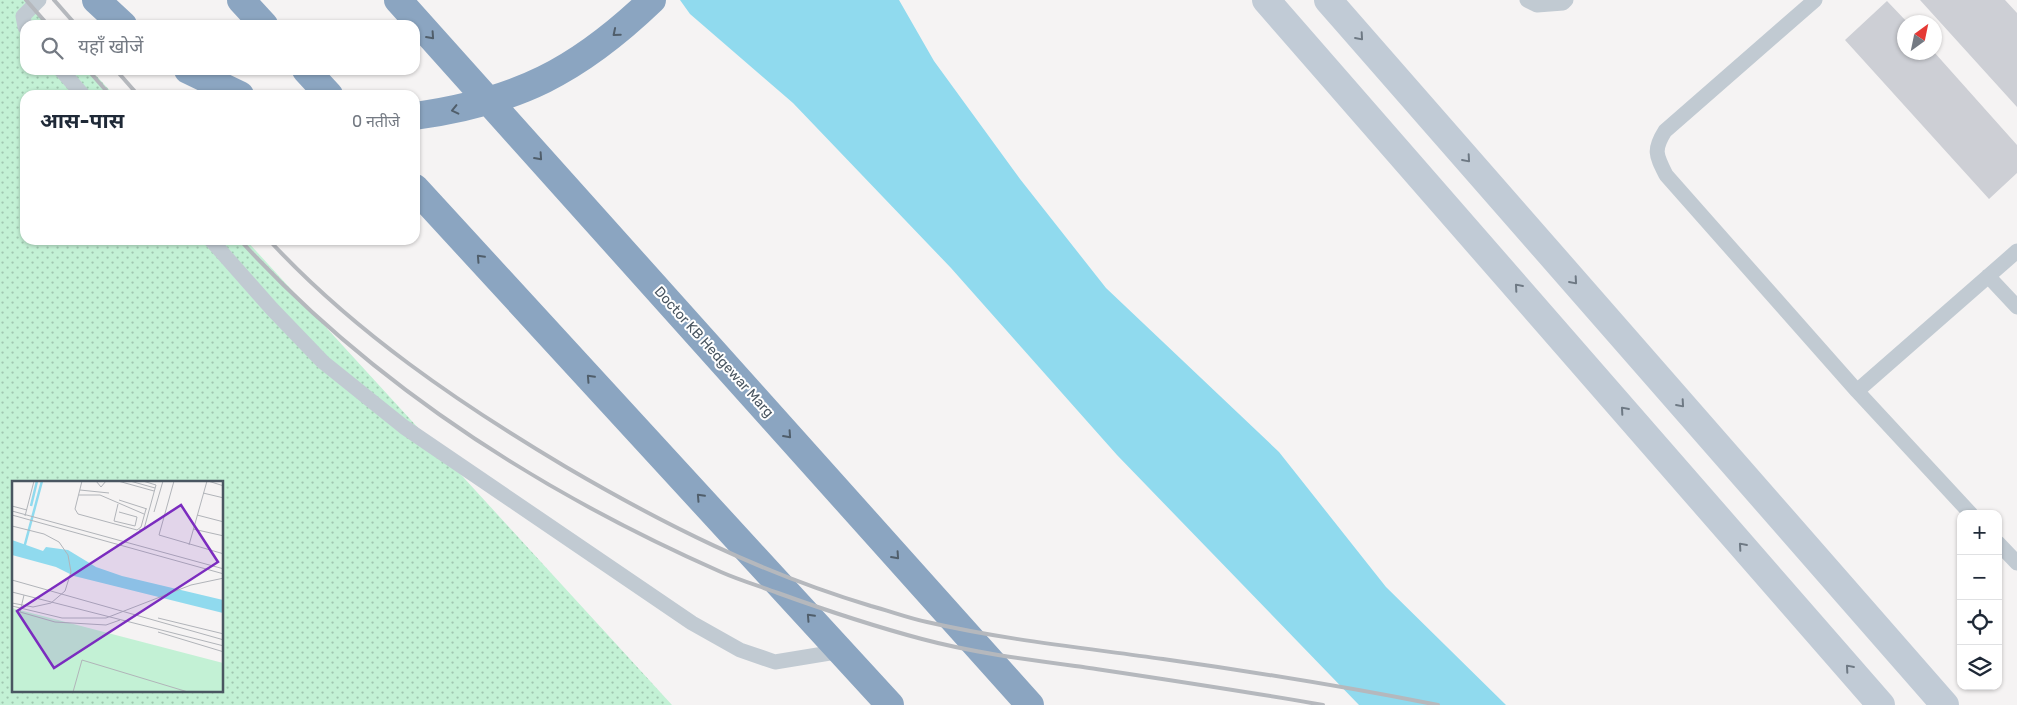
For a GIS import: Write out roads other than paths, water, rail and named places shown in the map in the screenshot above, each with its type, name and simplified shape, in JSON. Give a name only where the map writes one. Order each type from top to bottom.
[{"type":"highway","points":[[96,0],[118,20]]},
{"type":"highway","points":[[241,0],[259,20]]},
{"type":"highway","name":"Doctor KB Hedgewar Marg","points":[[398,0],[416,20]]},
{"type":"highway","points":[[420,115],[446,112],[500,99],[528,88],[572,66],[604,42],[652,0]]},
{"type":"highway","name":"Doctor KB Hedgewar Marg","points":[[420,25],[1030,705]]},
{"type":"highway","points":[[198,75],[230,90]]},
{"type":"highway","points":[[311,75],[324,90]]},
{"type":"highway","points":[[420,193],[890,705]]},
{"type":"main road","points":[[1266,0],[1881,705]]},
{"type":"main road","points":[[1328,0],[1945,705]]},
{"type":"lane","points":[[24,20],[24,16],[39,0]]},
{"type":"lane","points":[[1526,0],[1537,5],[1563,3],[1566,0]]},
{"type":"lane","points":[[1815,0],[1665,131],[1657,144],[1657,157],[1666,175],[1857,391],[1967,510]]},
{"type":"lane","points":[[65,75],[79,90]]},
{"type":"lane","points":[[215,245],[272,309],[323,362],[404,427],[692,623],[740,650],[775,662],[842,651]]},
{"type":"lane","points":[[1857,391],[2017,251]]},
{"type":"lane","points":[[1988,276],[2017,307]]},
{"type":"lane","points":[[2002,547],[2017,563]]},
{"type":"water","points":[[680,0],[899,0],[934,61],[1020,179],[1106,288],[1279,452],[1386,587],[1506,705],[1359,705],[1117,455],[951,268],[793,103],[690,14]]},
{"type":"railway","points":[[26,0],[44,20]]},
{"type":"railway","points":[[54,0],[72,20]]},
{"type":"railway","points":[[92,75],[106,90]]},
{"type":"railway","points":[[120,75],[134,90]]},
{"type":"railway","points":[[245,245],[292,293],[346,342],[403,388],[463,431],[589,507],[654,541],[721,572],[849,618],[942,644],[1002,656],[1323,705]]},
{"type":"railway","points":[[274,245],[336,305],[372,335],[409,364],[487,418],[566,467],[640,509],[714,546],[791,579],[871,606],[956,628],[1015,639],[1266,675],[1438,705]]}]
